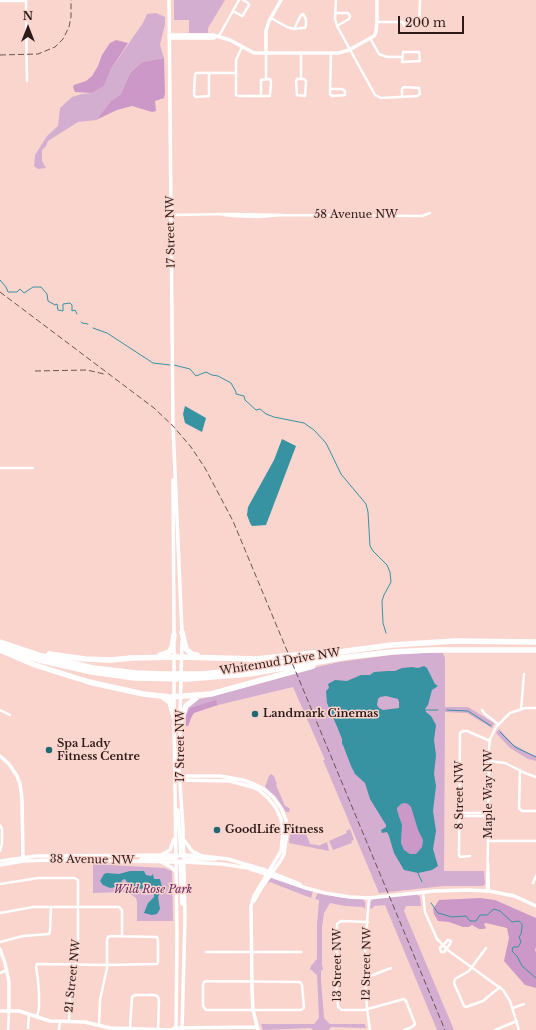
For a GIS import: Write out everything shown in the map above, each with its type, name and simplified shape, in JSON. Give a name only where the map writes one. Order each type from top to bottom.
[{"type":"highway","points":[[182,632],[185,644],[191,653],[210,657]]},
{"type":"highway","points":[[7,645],[76,658],[110,660],[167,653],[172,647],[174,635]]},
{"type":"highway","points":[[295,663],[341,649],[443,642],[536,640]]},
{"type":"highway","name":"Whitemud Drive NW","points":[[0,642],[42,656],[93,668],[162,677]]},
{"type":"highway","name":"Whitemud Drive NW","points":[[0,647],[39,660],[77,669],[113,675],[162,677],[227,676],[295,663]]},
{"type":"highway","points":[[0,650],[35,665],[89,682],[174,698],[220,692],[288,664]]},
{"type":"highway","points":[[452,650],[536,654]]},
{"type":"highway","points":[[128,658],[210,657],[288,664],[402,651],[536,650]]},
{"type":"highway","points":[[158,696],[169,701],[174,717]]},
{"type":"highway","points":[[180,723],[187,704],[198,696]]},
{"type":"main road","name":"17 Street NW","points":[[169,0],[174,463],[174,635],[178,657],[181,697],[175,793],[176,831],[180,859]]},
{"type":"main road","points":[[266,53],[266,31],[281,0]]},
{"type":"main road","points":[[169,36],[214,38],[218,36],[230,40],[254,53],[338,54],[349,50],[370,38],[376,32],[377,0]]},
{"type":"main road","name":"17 Street NW","points":[[174,463],[177,494],[178,564],[182,632],[182,653],[178,657],[174,698],[174,735],[184,839],[176,872],[176,1029]]},
{"type":"main road","points":[[0,756],[14,771],[20,784],[22,799],[23,859]]},
{"type":"main road","points":[[0,1010],[29,1013],[47,1020],[60,1022],[84,1022],[113,1029],[258,1029],[254,1010],[252,981],[251,906],[254,896],[284,854],[287,832],[283,813],[273,797],[261,787],[237,778],[220,776],[177,777]]},
{"type":"main road","points":[[175,793],[181,840],[180,859],[182,900],[185,912],[182,1029]]},
{"type":"main road","points":[[158,855],[163,854],[172,847],[176,831]]},
{"type":"main road","points":[[184,839],[192,851],[202,856]]},
{"type":"main road","name":"38 Avenue NW","points":[[0,861],[158,855],[180,859]]},
{"type":"main road","points":[[180,859],[202,856],[220,857],[235,861],[316,891],[350,897],[369,898],[434,891],[488,890],[514,896],[536,906]]},
{"type":"main road","name":"38 Avenue NW","points":[[0,865],[23,859],[160,862],[180,859]]},
{"type":"main road","points":[[180,859],[248,868],[270,874]]},
{"type":"main road","points":[[120,860],[213,859],[235,861]]},
{"type":"main road","points":[[160,862],[171,867],[176,872]]},
{"type":"main road","points":[[0,949],[7,970],[9,1010]]},
{"type":"street","points":[[218,36],[239,0]]},
{"type":"street","points":[[233,11],[242,16],[243,15],[249,4],[243,0]]},
{"type":"street","points":[[336,0],[335,13],[337,26],[375,95],[381,98],[419,96],[419,88],[404,88],[402,89],[402,96]]},
{"type":"street","points":[[377,22],[419,22],[420,0]]},
{"type":"street","points":[[0,1],[26,1],[27,80]]},
{"type":"street","points":[[335,13],[348,13],[350,16],[337,26]]},
{"type":"street","points":[[271,18],[287,28],[294,29],[305,28],[306,19],[303,14],[301,15],[294,29]]},
{"type":"street","points":[[370,38],[379,54],[387,57],[402,57]]},
{"type":"street","points":[[242,47],[236,59],[237,96],[261,96],[269,96],[271,95],[270,80],[261,80],[261,96]]},
{"type":"street","points":[[403,52],[417,52],[420,54],[420,60],[419,62],[402,62],[402,57],[403,52]]},
{"type":"street","points":[[266,53],[266,79]]},
{"type":"street","points":[[330,89],[342,89],[345,91],[345,95],[332,96],[330,89],[331,53]]},
{"type":"street","points":[[301,54],[301,79]]},
{"type":"street","points":[[209,73],[209,96],[196,97],[194,95],[195,73],[209,73],[236,73]]},
{"type":"street","points":[[297,79],[301,79],[306,80],[306,95],[297,96],[296,81],[297,79]]},
{"type":"street","name":"58 Avenue NW","points":[[171,215],[218,214],[259,217],[282,215],[422,216],[430,213]]},
{"type":"street","points":[[0,468],[33,468]]},
{"type":"street","points":[[521,709],[524,674]]},
{"type":"street","name":"Maple Way NW","points":[[488,890],[490,741],[498,724],[510,713],[521,709],[536,708]]},
{"type":"street","points":[[0,710],[10,715]]},
{"type":"street","points":[[482,710],[498,724]]},
{"type":"street","name":"8 Street NW","points":[[470,856],[460,857],[460,732],[467,731],[490,741]]},
{"type":"street","points":[[489,760],[502,762],[536,777]]},
{"type":"street","points":[[520,770],[520,810],[536,811]]},
{"type":"street","points":[[460,814],[488,814]]},
{"type":"street","points":[[0,826],[2,828],[2,842],[0,851]]},
{"type":"street","points":[[488,841],[536,841]]},
{"type":"street","points":[[533,883],[536,876]]},
{"type":"street","name":"21 Street NW","points":[[0,884],[32,879],[76,878],[79,881],[77,964],[70,995],[69,1022]]},
{"type":"street","points":[[422,892],[426,914],[436,937],[446,949],[500,987],[507,996],[513,1008],[519,1030]]},
{"type":"street","name":"12 Street NW","points":[[369,898],[365,947],[365,976],[370,1030]]},
{"type":"street","points":[[0,942],[23,936],[49,934],[50,907]]},
{"type":"street","points":[[0,913],[24,908],[120,908],[122,912],[122,936]]},
{"type":"street","name":"13 Street NW","points":[[367,1009],[339,1009],[336,974],[336,929],[339,922],[368,922]]},
{"type":"street","points":[[37,1016],[39,1010],[39,987],[36,965],[40,963],[107,965],[158,964],[157,937],[108,937],[107,965],[100,1000],[99,1026]]},
{"type":"street","points":[[447,940],[450,941],[450,944],[446,949],[443,952],[440,951],[440,948],[447,940]]},
{"type":"street","points":[[486,948],[472,968],[466,974],[454,980],[464,1006],[466,1007],[483,1000],[500,987]]},
{"type":"street","points":[[206,952],[301,952]]},
{"type":"street","points":[[365,976],[392,968]]},
{"type":"street","points":[[0,973],[7,970]]},
{"type":"street","points":[[252,981],[301,982],[303,1009],[204,1009],[204,982],[252,981]]},
{"type":"street","points":[[130,1029],[131,1002],[132,997],[136,995],[154,995],[158,997],[158,1029]]},
{"type":"street","points":[[367,1009],[403,999],[406,1001],[415,1025],[404,1030]]},
{"type":"street","points":[[513,1008],[524,1004]]},
{"type":"street","points":[[8,1030],[9,1010]]},
{"type":"street","points":[[28,1028],[29,1013]]},
{"type":"street","points":[[495,1030],[517,1021]]},
{"type":"street","points":[[60,1022],[60,1028]]},
{"type":"green space","points":[[174,0],[225,0],[208,28],[208,33],[189,33],[189,20],[174,20]]},
{"type":"green space","points":[[156,13],[165,17],[165,24],[160,45],[164,58],[142,62],[130,73],[121,94],[111,101],[96,120],[78,122],[48,141],[42,150],[42,161],[46,168],[38,169],[34,166],[35,155],[47,136],[58,126],[60,108],[72,97],[92,93],[104,86],[111,69],[143,23],[147,14]]},
{"type":"green space","points":[[443,653],[445,657],[445,707],[468,707],[494,723],[492,728],[467,713],[445,712],[444,871],[484,871],[485,884],[483,886],[444,886],[379,893],[323,760],[325,760],[293,687],[218,705],[217,701],[190,708],[186,715],[187,708],[195,700],[304,670],[339,662],[398,654]]},
{"type":"green space","points":[[499,729],[513,744],[536,756],[536,761],[528,759],[510,748],[496,733]]},
{"type":"green space","points":[[271,774],[274,776],[276,785],[285,806],[290,809],[289,812],[286,812],[276,797],[265,787]]},
{"type":"green space","points":[[350,829],[354,840],[351,841],[352,843],[333,850],[329,841],[347,833],[346,831]]},
{"type":"green space","points":[[303,830],[305,831],[310,844],[316,844],[318,846],[327,842],[329,851],[289,843],[290,833]]},
{"type":"green space","name":"Wild Rose Park","points":[[93,864],[164,868],[172,871],[173,921],[137,921],[137,902],[136,898],[132,895],[124,892],[93,893]]},
{"type":"green space","points":[[272,877],[313,891],[311,898],[270,882],[267,883]]},
{"type":"green space","points":[[318,893],[343,898],[363,899],[365,902],[365,909],[363,907],[330,903],[324,913],[322,927],[323,969],[321,971],[321,980],[324,1018],[330,1024],[365,1024],[366,1028],[331,1027],[329,1030],[313,1030],[311,1028],[263,1030],[261,1024],[314,1024],[319,1018],[317,975],[310,969],[317,959],[319,900],[315,899]]},
{"type":"green space","points":[[417,894],[420,897],[421,906],[406,906],[404,911],[454,1030],[437,1030],[385,905],[374,906],[372,909],[370,908],[371,901],[373,899]]},
{"type":"shaded area","points":[[116,40],[128,43],[111,69],[104,86],[92,93],[75,92],[73,87],[74,85],[86,81],[92,76],[102,55],[110,43]]},
{"type":"shaded area","points":[[164,58],[165,93],[164,98],[155,101],[156,111],[152,112],[132,106],[117,110],[96,120],[111,101],[121,94],[130,73],[142,62]]},
{"type":"shaded area","points":[[216,700],[218,705],[194,713],[188,726],[186,726],[186,715],[190,708]]},
{"type":"shaded area","points":[[405,803],[411,807],[418,830],[423,840],[422,847],[416,854],[410,854],[404,850],[401,843],[402,834],[400,817],[397,808],[401,804]]},
{"type":"shaded area","points":[[480,898],[495,900],[536,918],[536,988],[525,985],[504,961],[509,938],[507,928],[486,923],[484,924],[486,928],[484,929],[479,929],[472,925],[469,927],[463,927],[449,922],[438,921],[434,914],[433,909],[439,900]]},
{"type":"water","points":[[185,406],[206,418],[202,432],[185,423],[183,414]]},
{"type":"water","points":[[282,439],[296,446],[266,525],[252,526],[247,515],[248,507],[274,460]]},
{"type":"water","points":[[424,666],[427,668],[435,684],[438,686],[432,690],[428,705],[425,709],[436,725],[434,740],[436,755],[434,774],[436,786],[433,811],[436,831],[433,849],[438,866],[432,870],[418,873],[404,870],[394,853],[387,832],[382,833],[381,830],[386,827],[386,825],[370,799],[365,783],[355,774],[351,766],[342,744],[342,739],[327,703],[326,691],[329,688],[328,684],[335,680],[347,681],[361,675],[370,675],[374,672],[395,671],[402,668],[412,667],[418,668]],"holes":[[[386,696],[398,699],[399,708],[383,710],[379,708],[377,705],[378,699]],[[405,803],[411,807],[418,830],[423,840],[422,847],[416,854],[410,854],[404,850],[401,843],[402,825],[397,808],[401,804]]]},
{"type":"water","points":[[130,871],[144,871],[146,875],[151,876],[153,874],[154,879],[160,879],[162,887],[158,897],[160,909],[157,914],[152,915],[144,913],[148,903],[154,897],[154,890],[152,887],[142,889],[136,888],[129,885],[125,879],[122,880],[121,884],[117,887],[110,888],[103,885],[100,881],[104,874],[107,873],[119,874]]},
{"type":"waterway","points":[[0,280],[8,292],[17,292],[20,289],[24,293],[33,287],[41,287],[47,294],[48,301],[55,305],[57,304],[58,310],[63,311],[63,304],[70,303],[72,305],[72,311],[75,310],[77,314]]},
{"type":"waterway","points":[[81,322],[88,324]]},
{"type":"waterway","points":[[93,328],[107,333],[153,363],[170,365]]},
{"type":"waterway","points":[[174,365],[190,369],[196,376],[206,372],[218,376],[231,383],[236,394],[244,396],[245,400],[256,410],[260,409],[266,414],[274,417],[304,423],[314,430],[326,443],[341,474],[366,504],[368,512],[370,546],[387,565],[390,572],[391,582],[382,601],[383,623],[386,633]]},
{"type":"waterway","points":[[425,710],[438,710]]},
{"type":"waterway","points":[[447,710],[468,711],[491,726]]},
{"type":"waterway","points":[[500,732],[515,747],[536,757]]},
{"type":"waterway","points":[[418,873],[422,882]]},
{"type":"waterway","points":[[431,903],[438,913],[452,917],[466,916],[470,921],[476,921],[480,915],[487,915],[494,909],[500,911],[512,922],[519,921],[522,924],[521,934],[519,937],[521,942],[518,947],[513,947],[512,951],[517,956],[522,966],[536,978]]},
{"type":"railway","points":[[0,55],[38,54],[55,47],[63,39],[69,27],[71,17],[71,0]]},
{"type":"railway","points":[[0,292],[154,408],[173,426],[191,447],[205,468],[233,521],[445,1030]]},
{"type":"railway","points":[[35,371],[87,370],[104,374]]},
{"type":"place","name":"Landmark Cinemas","points":[[255,714]]},
{"type":"place","name":"Spa Lady Fitness Centre","points":[[49,750]]},
{"type":"place","name":"GoodLife Fitness","points":[[217,830]]}]
